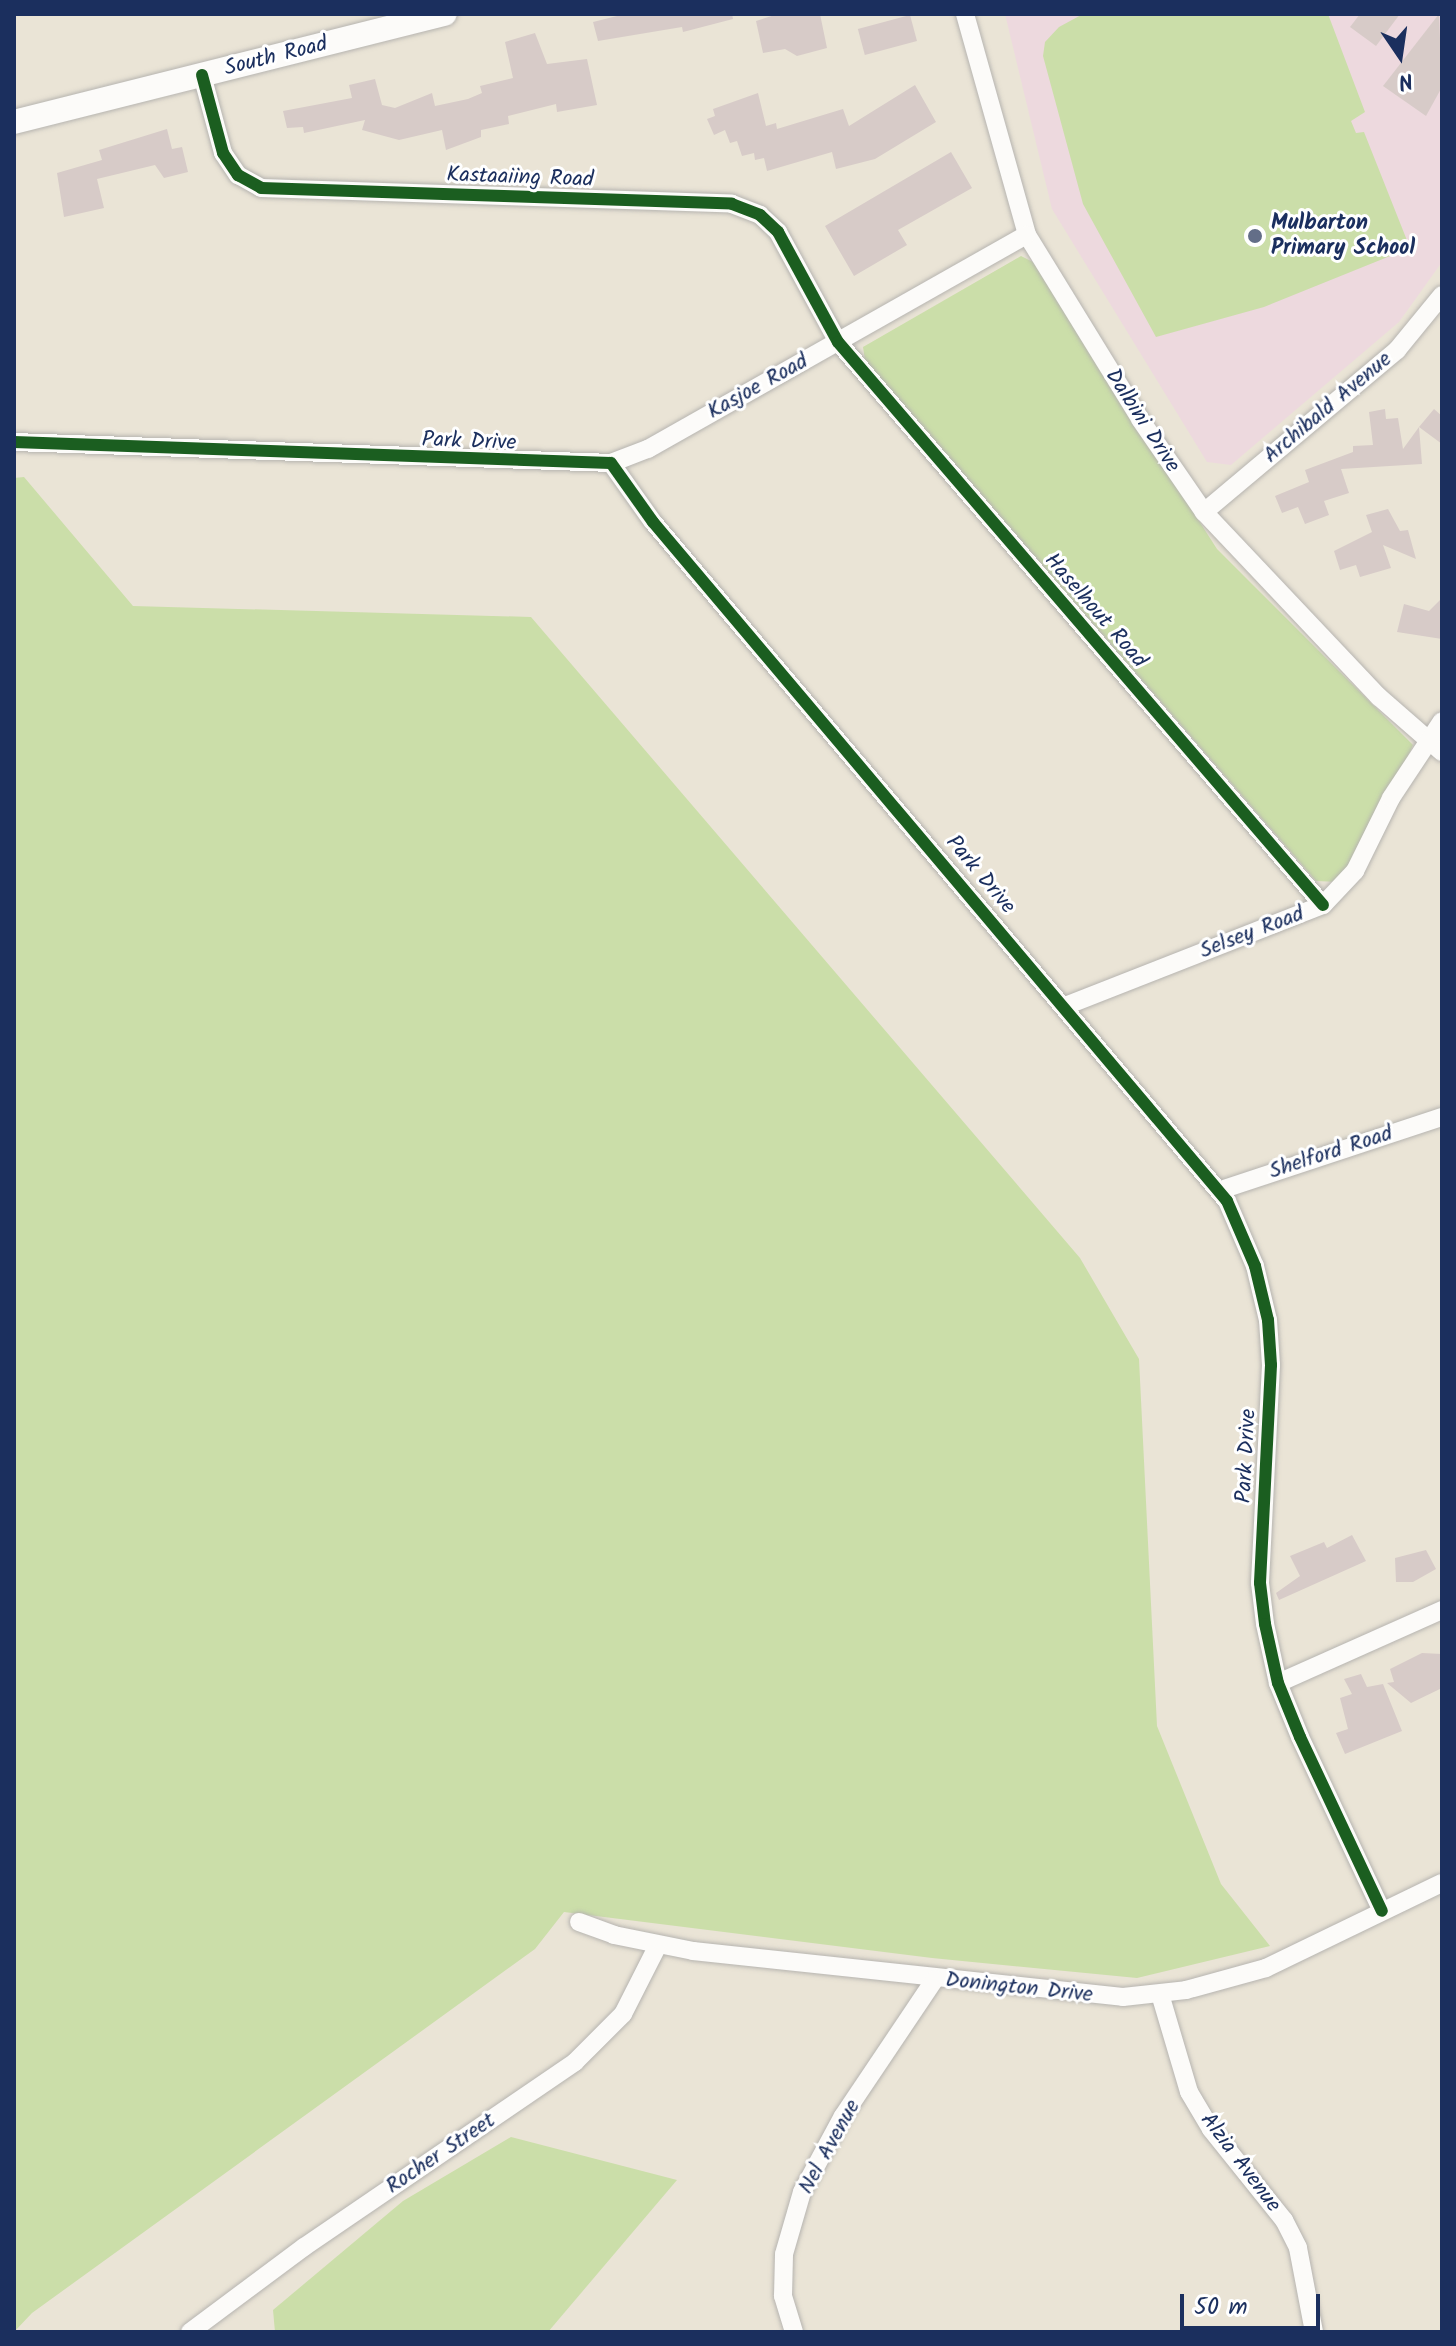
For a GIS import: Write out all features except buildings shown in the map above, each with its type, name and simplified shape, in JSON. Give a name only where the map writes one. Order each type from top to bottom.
[{"type":"street","name":"South Road","points":[[14,122],[445,14]]},
{"type":"street","name":"Dalbini Drive","points":[[965,14],[1027,235],[1140,419],[1204,512],[1435,746]]},
{"type":"street","name":"Kastaaiing Road","points":[[202,75],[225,158],[247,183],[261,188],[746,208],[778,232],[838,342]]},
{"type":"street","name":"Kasjoe Road","points":[[611,463],[648,449],[1027,235]]},
{"type":"street","name":"Archibald Avenue","points":[[1204,512],[1397,350],[1442,295]]},
{"type":"street","name":"Haselhout Road","points":[[838,342],[1323,905]]},
{"type":"street","name":"Park Drive","points":[[14,442],[611,463],[662,533],[1221,1190],[1255,1266],[1268,1320],[1271,1365],[1260,1583],[1278,1683],[1382,1911]]},
{"type":"street","name":"Selsey Road","points":[[1065,1006],[1323,905],[1355,871],[1435,746],[1442,721]]},
{"type":"street","name":"Shelford Road","points":[[1221,1190],[1442,1117]]},
{"type":"street","points":[[1278,1683],[1442,1610]]},
{"type":"street","name":"Donington Drive","points":[[579,1922],[658,1945],[1106,1998],[1160,1994],[1266,1968],[1442,1883]]},
{"type":"street","name":"Rocher Street","points":[[190,2332],[304,2247],[575,2062],[623,2014],[658,1945]]},
{"type":"street","name":"Nel Avenue","points":[[794,2332],[783,2296],[784,2254],[802,2192],[843,2116],[935,1979]]},
{"type":"street","name":"Alzia Avenue","points":[[1160,1994],[1189,2092],[1211,2129],[1284,2220],[1298,2248],[1314,2332]]},
{"type":"shaded area","name":"Mulbarton Primary School","points":[[1005,14],[1442,14],[1442,262],[1399,322],[1231,465],[1207,462],[1052,209]]},
{"type":"green space","name":"Mulbarton Primary School","points":[[1083,14],[1328,14],[1365,112],[1351,121],[1356,133],[1364,132],[1410,248],[1264,307],[1156,337],[1083,204],[1043,56],[1045,42],[1059,27]]},
{"type":"green space","points":[[1021,256],[1033,262],[1217,549],[1413,745],[1364,853],[1339,882],[1316,881],[865,360],[863,347]]},
{"type":"green space","points":[[24,477],[133,606],[531,617],[1080,1258],[1139,1359],[1157,1726],[1221,1884],[1270,1946],[1137,1978],[932,1958],[564,1912],[535,1949],[32,2313],[14,2332],[14,478]]},
{"type":"green space","points":[[511,2137],[677,2180],[548,2332],[275,2332],[273,2310],[403,2201]]},
{"type":"cycle path","points":[[202,75],[223,153],[238,175],[261,188],[732,204],[760,215],[778,232],[838,342],[1323,905]]},
{"type":"cycle path","points":[[14,442],[611,463],[653,522],[1227,1201],[1255,1266],[1268,1320],[1271,1365],[1260,1583],[1265,1624],[1278,1683],[1300,1737],[1382,1911]]},
{"type":"place","name":"Mulbarton Primary School","points":[[1255,236]]}]
